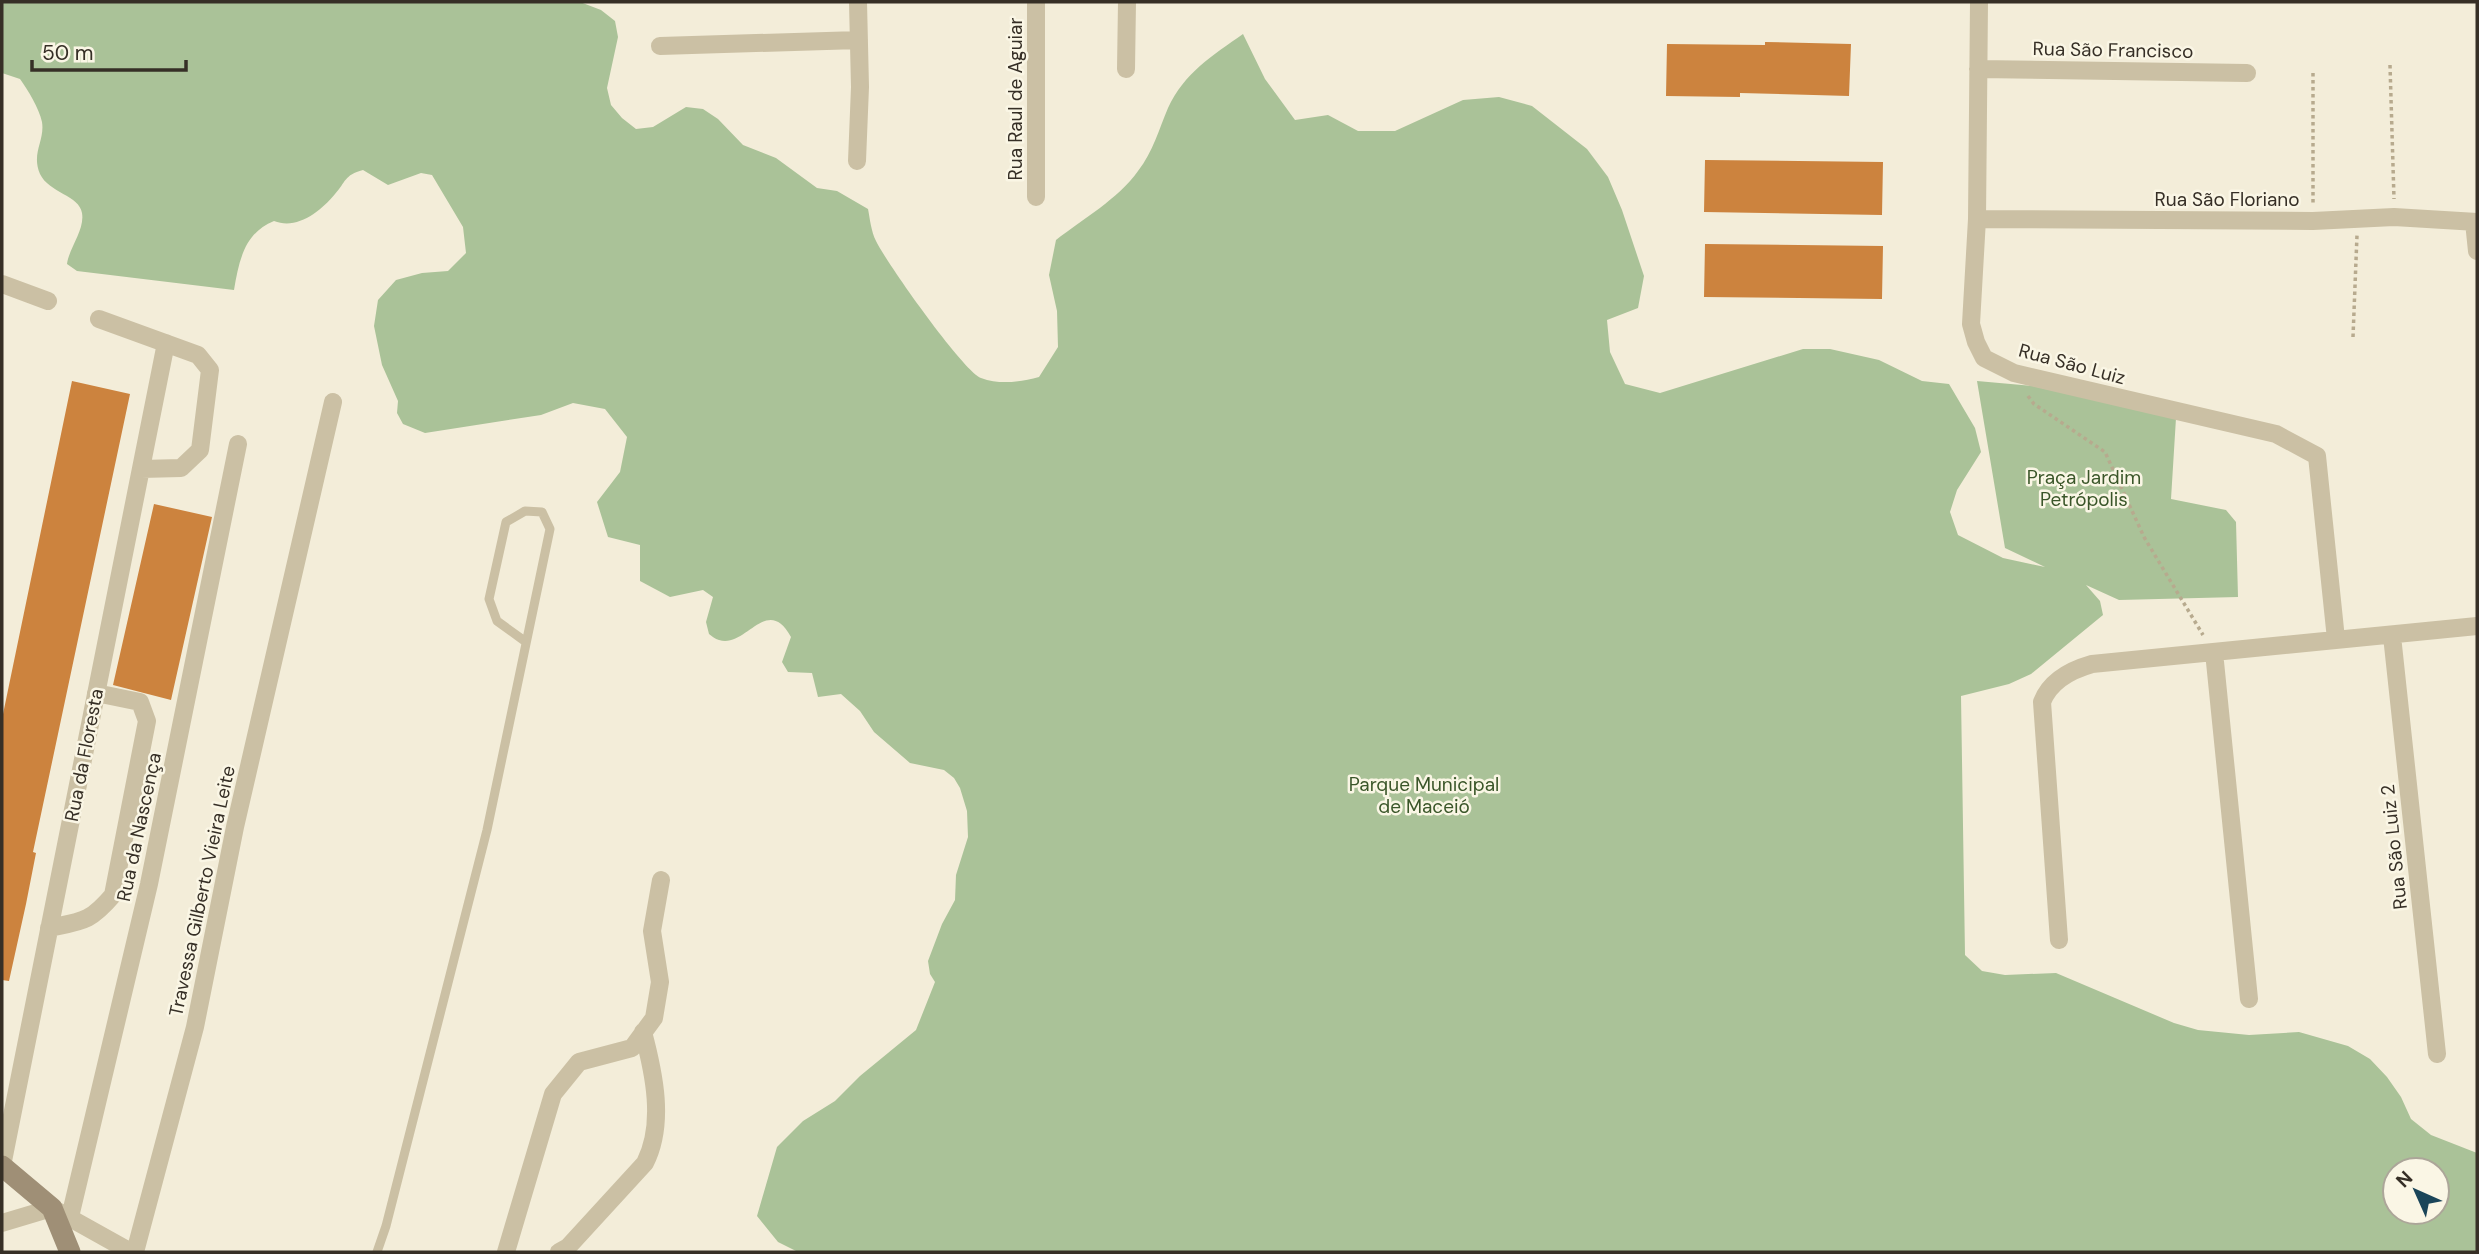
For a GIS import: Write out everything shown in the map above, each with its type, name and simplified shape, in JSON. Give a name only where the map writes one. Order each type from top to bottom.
[{"type":"street","points":[[857,161],[860,87],[858,2]]},
{"type":"street","name":"Rua Raul de Aguiar","points":[[1036,2],[1036,197]]},
{"type":"street","points":[[1126,69],[1127,2]]},
{"type":"street","name":"Rua São Luiz","points":[[1979,2],[1977,219],[1971,324],[1984,358],[2014,373],[2276,434],[2317,456],[2336,639]]},
{"type":"street","points":[[660,46],[859,40]]},
{"type":"street","name":"Rua São Francisco","points":[[1978,69],[2247,73]]},
{"type":"street","name":"Rua São Floriano","points":[[1977,219],[2314,220],[2395,217],[2476,222]]},
{"type":"street","points":[[2476,222],[2477,251]]},
{"type":"street","points":[[2,284],[48,301]]},
{"type":"street","points":[[99,319],[198,355],[210,370],[200,450],[181,468],[141,469]]},
{"type":"street","name":"Rua da Floresta","points":[[133,1252],[61,1212],[2,1166],[166,343]]},
{"type":"street","name":"Travessa Gilberto Vieira Leite","points":[[133,1252],[195,1027],[235,827],[333,402]]},
{"type":"street","name":"Rua da Nascença","points":[[61,1212],[149,884],[238,444]]},
{"type":"street","points":[[2059,940],[2042,702],[2046,692],[2072,670],[2092,664],[2477,626]]},
{"type":"street","name":"Rua São Luiz 2","points":[[2392,636],[2437,1054]]},
{"type":"street","points":[[2214,652],[2249,999]]},
{"type":"street","points":[[50,928],[84,921],[97,915],[113,895],[147,721],[140,702],[96,693]]},
{"type":"street","points":[[506,1252],[553,1094],[579,1062],[632,1048],[653,1018],[660,982],[652,931],[662,880]]},
{"type":"street","points":[[559,1252],[568,1247],[645,1163],[653,1147],[653,1070],[643,1032]]},
{"type":"street","points":[[2,1223],[61,1212],[70,1252]]},
{"type":"lane","points":[[377,1252],[487,830],[550,529],[541,512],[525,511],[506,522],[489,599],[497,621],[526,642]]},
{"type":"path","points":[[2390,65],[2395,217]]},
{"type":"path","points":[[2314,73],[2314,220]]},
{"type":"path","points":[[2353,337],[2358,219]]},
{"type":"path","points":[[2014,373],[2034,404],[2105,453],[2144,537],[2214,652]]},
{"type":"green space","name":"Parque Municipal de Maceió","points":[[2,2],[580,2],[601,10],[615,21],[618,37],[607,88],[611,105],[622,118],[636,129],[653,127],[686,107],[703,109],[718,119],[743,145],[776,158],[817,188],[837,191],[868,209],[873,233],[883,253],[958,357],[981,378],[1003,382],[1039,377],[1058,347],[1057,311],[1049,275],[1056,240],[1110,200],[1130,181],[1148,156],[1168,108],[1182,85],[1200,66],[1243,34],[1265,79],[1295,120],[1328,115],[1358,131],[1395,131],[1463,100],[1499,97],[1532,106],[1587,149],[1608,177],[1622,210],[1644,276],[1638,308],[1607,320],[1610,352],[1625,384],[1660,393],[1803,349],[1830,349],[1879,360],[1922,381],[1949,384],[1975,428],[1981,452],[1957,490],[1950,512],[1958,535],[2003,558],[2045,567],[2005,548],[1977,381],[2033,386],[2176,418],[2171,499],[2226,510],[2236,522],[2238,597],[2119,600],[2086,585],[2100,601],[2103,615],[2031,674],[2009,684],[1961,696],[1965,955],[1982,971],[2005,975],[2056,973],[2174,1023],[2198,1030],[2249,1035],[2299,1032],[2348,1046],[2370,1059],[2387,1077],[2401,1097],[2411,1119],[2431,1135],[2477,1153],[2477,1252],[798,1252],[778,1242],[757,1216],[777,1147],[803,1121],[835,1101],[860,1076],[916,1030],[935,982],[930,974],[928,961],[942,924],[955,900],[956,875],[968,837],[967,811],[954,778],[944,770],[910,763],[874,732],[860,711],[841,694],[818,697],[812,673],[788,672],[782,662],[791,637],[782,625],[773,620],[765,621],[729,641],[719,640],[709,634],[706,622],[713,597],[703,590],[670,597],[640,581],[640,545],[608,537],[597,502],[620,472],[627,437],[605,409],[573,403],[541,415],[425,433],[403,424],[397,413],[398,401],[382,365],[374,326],[378,300],[396,280],[422,273],[448,271],[466,253],[463,227],[432,175],[421,173],[388,185],[363,170],[352,174],[329,201],[308,218],[291,223],[274,221],[256,233],[249,240],[241,259],[234,290],[77,271],[67,264],[81,226],[82,213],[75,202],[50,186],[40,174],[37,153],[42,122],[20,79],[2,73]]},
{"type":"building","points":[[1765,42],[1851,44],[1849,96],[1740,93],[1740,97],[1666,96],[1667,44],[1765,45]]},
{"type":"building","points":[[1705,160],[1883,162],[1882,215],[1704,212]]},
{"type":"building","points":[[1705,244],[1883,246],[1882,299],[1704,297]]},
{"type":"building","points":[[72,381],[130,394],[33,852],[36,853],[9,981],[2,980],[2,719]]},
{"type":"building","points":[[154,504],[212,517],[171,700],[113,685]]},
{"type":"park label","name":"Praça Jardim Petrópolis","points":[[2084,488]]}]
